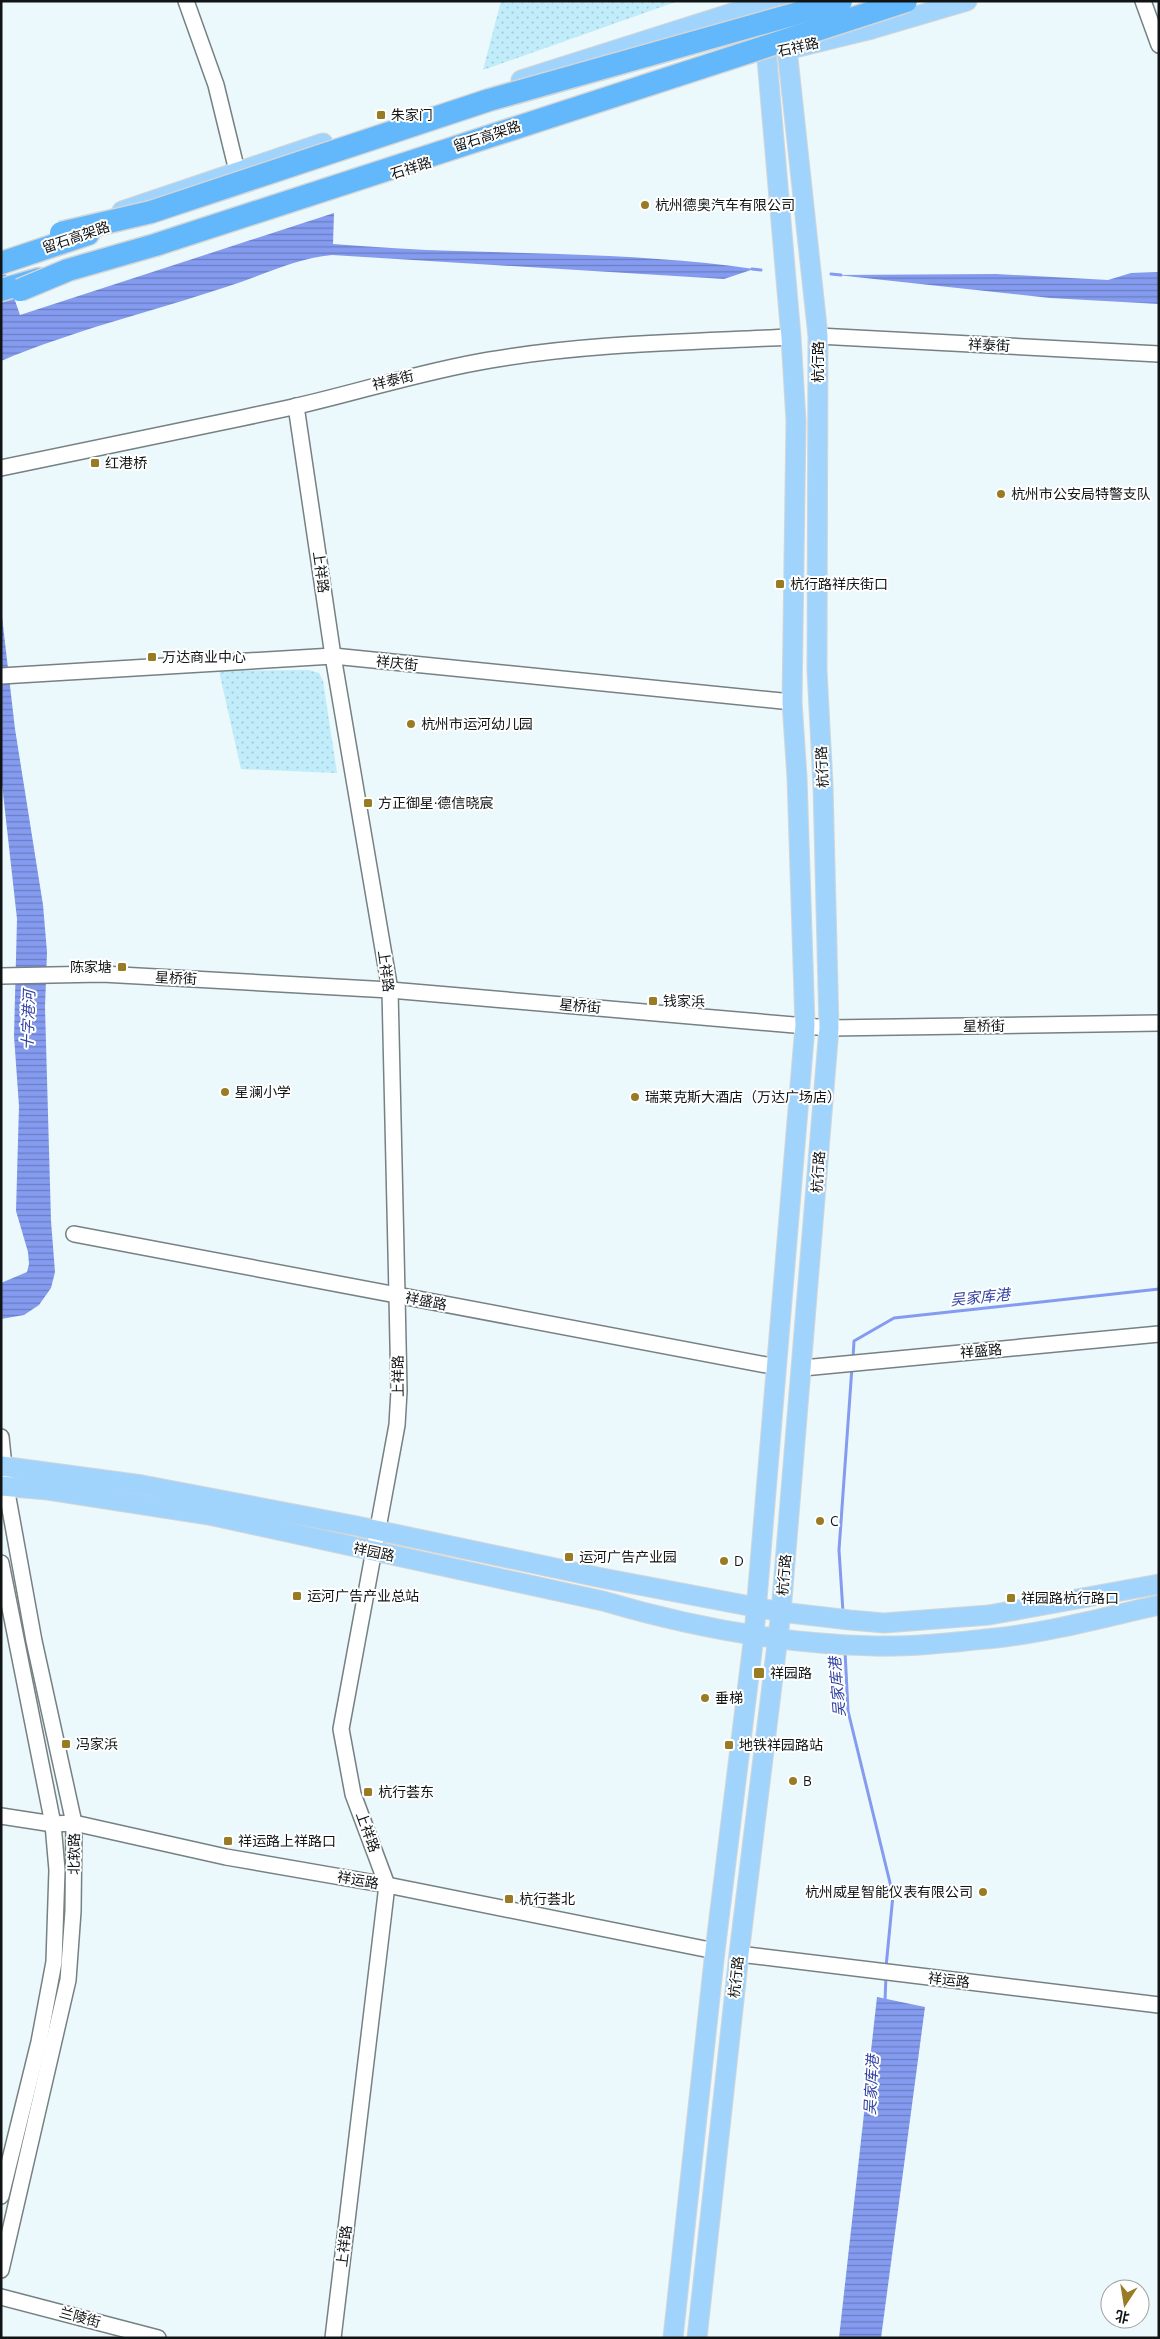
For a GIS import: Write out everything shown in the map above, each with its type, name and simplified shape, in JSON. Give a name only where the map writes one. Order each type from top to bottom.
[{"type":"highway","name":"留石高架路","points":[[3,257],[61,233],[151,212],[489,100],[841,1]]},
{"type":"highway","name":"留石高架路","points":[[6,295],[68,270],[155,245],[906,1]]},
{"type":"main road","name":"杭行路","points":[[697,2338],[739,1954],[766,1748],[781,1612],[829,1028],[823,785],[816,670],[818,336],[787,49],[789,1]]},
{"type":"main road","points":[[872,29],[887,18],[945,1]]},
{"type":"main road","name":"石祥路","points":[[6,295],[768,54],[872,29],[967,1]]},
{"type":"main road","points":[[3,257],[60,238],[134,206],[237,171],[764,2]]},
{"type":"main road","name":"杭行路","points":[[673,2338],[715,1951],[754,1635],[805,1026],[798,777],[792,702],[796,421],[764,2]]},
{"type":"main road","name":"祥园路","points":[[3,1466],[142,1485],[379,1531],[602,1578],[781,1612],[884,1623],[939,1620],[1011,1612],[1159,1584]]},
{"type":"main road","name":"祥园路","points":[[4,1487],[48,1490],[200,1514],[603,1601],[656,1617],[778,1638],[876,1646],[920,1645],[998,1638],[1159,1605]]},
{"type":"street","points":[[186,1],[216,85],[237,171]]},
{"type":"street","points":[[1143,1],[1159,45]]},
{"type":"street","name":"祥泰街","points":[[818,336],[1159,354]]},
{"type":"street","name":"祥泰街","points":[[1,468],[296,406],[404,377],[489,360],[612,346],[791,337]]},
{"type":"street","name":"上祥路","points":[[296,406],[333,656],[390,990],[397,1295],[397,1425],[379,1531],[341,1729],[354,1794],[387,1885],[332,2338]]},
{"type":"street","name":"祥庆街","points":[[1,676],[333,656],[792,702]]},
{"type":"street","name":"星桥街","points":[[2,976],[111,975],[390,990],[829,1028],[1159,1023]]},
{"type":"street","name":"祥盛路","points":[[74,1234],[777,1367]]},
{"type":"street","name":"祥盛路","points":[[802,1368],[1159,1334]]},
{"type":"street","name":"北软路","points":[[1,1437],[4,1487],[34,1641],[74,1823],[73,1911],[68,1980],[1,2270]]},
{"type":"street","name":"北软路","points":[[1,1563],[53,1824],[56,1870],[54,1962],[39,2042],[1,2196]]},
{"type":"street","name":"祥运路","points":[[1,1816],[53,1824],[74,1823],[226,1857],[387,1885],[715,1951]]},
{"type":"street","name":"祥运路","points":[[739,1954],[1159,2005]]},
{"type":"street","name":"兰陵街","points":[[1,2297],[158,2338]]},
{"type":"shaded area","points":[[501,1],[678,1],[483,70]]},
{"type":"shaded area","points":[[309,670],[319,673],[323,681],[337,773],[241,769],[219,671]]},
{"type":"water","points":[[334,213],[333,244],[427,250],[644,258],[754,269],[724,279],[332,255],[292,264],[226,287],[56,340],[1,361],[1,260],[20,315]]},
{"type":"water","points":[[1159,272],[1159,304],[1050,298],[837,275],[996,274],[1108,280],[1131,273]]},
{"type":"water","name":"十字港河","points":[[1,608],[15,729],[43,905],[47,952],[45,1007],[51,1221],[55,1272],[51,1288],[39,1305],[24,1315],[1,1319],[1,1283],[27,1272],[29,1264],[28,1252],[16,1211],[19,1106],[14,1036],[17,919],[1,775]]},
{"type":"water","points":[[877,1997],[925,2007],[881,2338],[839,2338]]},
{"type":"waterway","points":[[752,269],[761,270]]},
{"type":"waterway","points":[[831,274],[841,275]]},
{"type":"waterway","name":"吴家库港","points":[[853,1358],[854,1341],[894,1318],[1159,1289]]},
{"type":"waterway","name":"吴家库港","points":[[843,1612],[839,1550],[852,1367]]},
{"type":"waterway","name":"吴家库港","points":[[845,1651],[848,1711],[893,1895],[886,1967]]},
{"type":"waterway","name":"吴家库港","points":[[885,2001],[886,1975]]},
{"type":"place","name":"朱家门","points":[[381,115]]},
{"type":"place","name":"杭州德奥汽车有限公司","points":[[645,205]]},
{"type":"place","name":"红港桥","points":[[95,463]]},
{"type":"place","name":"杭州市公安局特警支队","points":[[1001,494]]},
{"type":"place","name":"杭行路祥庆街口","points":[[780,584]]},
{"type":"place","name":"万达商业中心","points":[[152,657]]},
{"type":"place","name":"杭州市运河幼儿园","points":[[411,724]]},
{"type":"place","name":"方正御星·德信晓宸","points":[[368,803]]},
{"type":"place","name":"陈家塘","points":[[122,967]]},
{"type":"place","name":"钱家浜","points":[[653,1001]]},
{"type":"place","name":"星澜小学","points":[[225,1092]]},
{"type":"place","name":"瑞莱克斯大酒店（万达广场店）","points":[[635,1097]]},
{"type":"place","name":"C","points":[[820,1521]]},
{"type":"place","name":"运河广告产业园","points":[[569,1557]]},
{"type":"place","name":"D","points":[[724,1561]]},
{"type":"place","name":"运河广告产业总站","points":[[297,1596]]},
{"type":"place","name":"祥园路杭行路口","points":[[1011,1598]]},
{"type":"place","name":"祥园路","points":[[759,1673]]},
{"type":"place","name":"垂梯","points":[[705,1698]]},
{"type":"place","name":"冯家浜","points":[[66,1744]]},
{"type":"place","name":"地铁祥园路站","points":[[729,1745]]},
{"type":"place","name":"B","points":[[793,1781]]},
{"type":"place","name":"杭行荟东","points":[[368,1792]]},
{"type":"place","name":"祥运路上祥路口","points":[[228,1841]]},
{"type":"place","name":"杭州威星智能仪表有限公司","points":[[983,1892]]},
{"type":"place","name":"杭行荟北","points":[[509,1899]]}]
